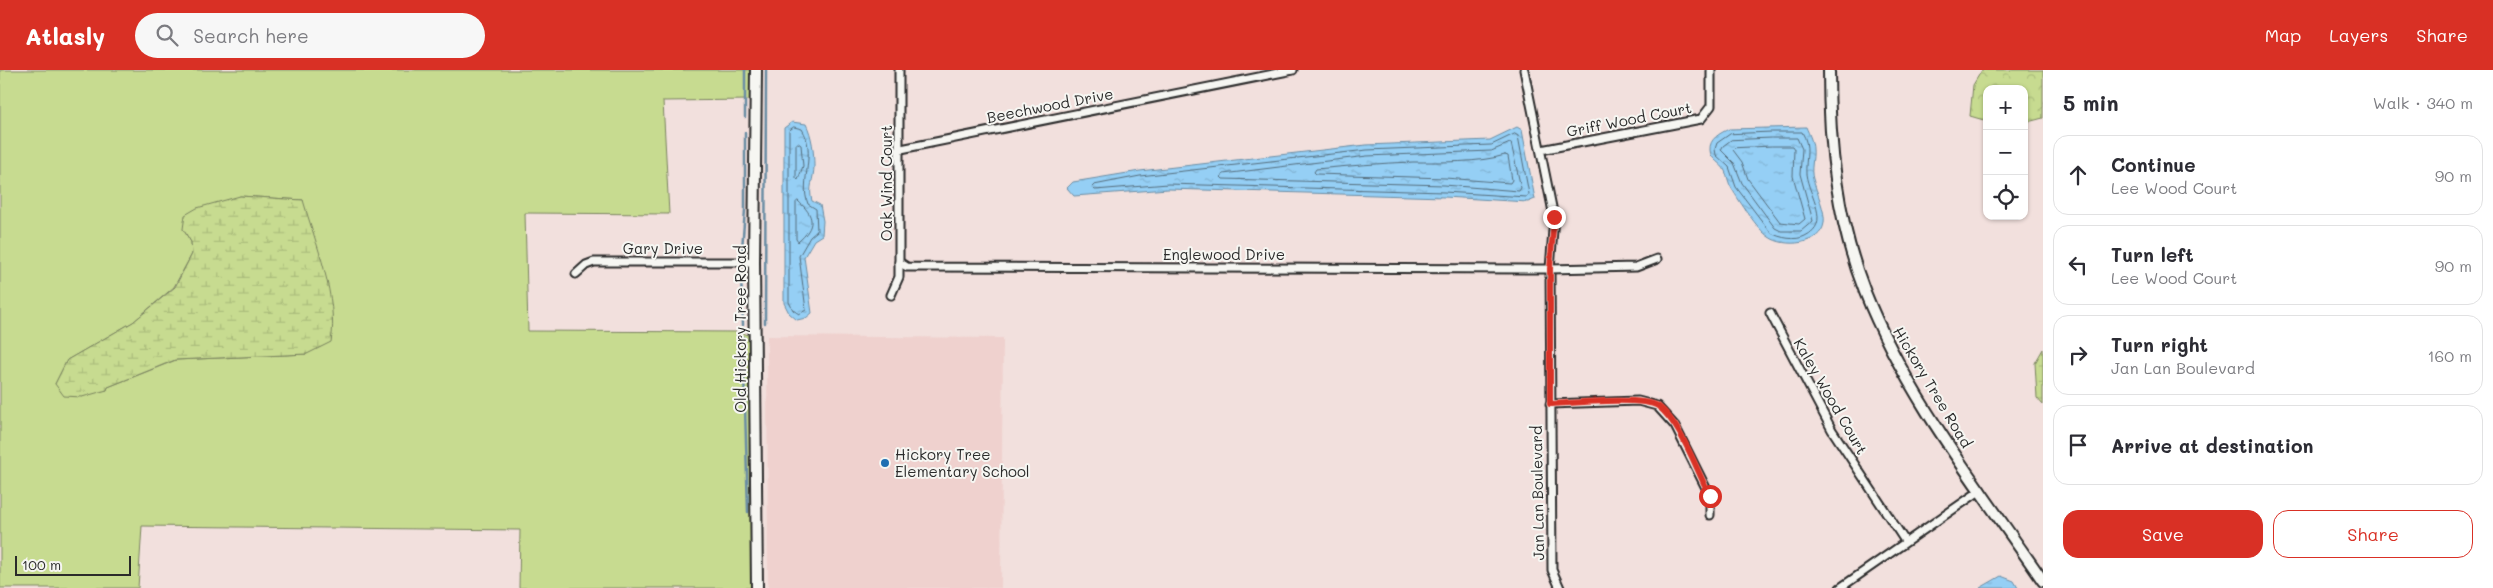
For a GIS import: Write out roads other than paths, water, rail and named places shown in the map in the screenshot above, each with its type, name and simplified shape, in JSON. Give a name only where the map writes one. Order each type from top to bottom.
[{"type":"street","name":"Old Hickory Tree Road","points":[[756,70],[754,262],[756,588]]},
{"type":"street","name":"Oak Wind Court","points":[[891,295],[899,277],[899,70]]},
{"type":"street","name":"Beechwood Drive","points":[[900,149],[1293,70]]},
{"type":"street","name":"Jan Lan Boulevard","points":[[1524,70],[1554,217],[1550,269],[1552,570],[1560,588]]},
{"type":"street","name":"Griff Wood Court","points":[[1541,150],[1701,119],[1711,106],[1711,70]]},
{"type":"street","name":"Hickory Tree Road","points":[[1829,70],[1829,125],[1833,164],[1849,242],[1864,290],[1879,326],[1901,367],[2043,581]]},
{"type":"street","name":"Englewood Drive","points":[[899,262],[907,267],[1550,269],[1636,267],[1657,259]]},
{"type":"street","name":"Gary Drive","points":[[576,274],[586,265],[594,262],[754,262]]},
{"type":"street","name":"Kaley Wood Court","points":[[1770,313],[1832,430],[1905,541]]},
{"type":"street","points":[[1550,404],[1638,401],[1657,406],[1675,426],[1693,461],[1710,496],[1710,515]]},
{"type":"street","points":[[1840,588],[1981,490]]},
{"type":"water","points":[[792,122],[806,124],[810,134],[814,161],[811,196],[812,201],[820,205],[823,221],[822,235],[814,240],[804,257],[812,313],[806,318],[797,320],[789,313],[784,303],[784,128]]},
{"type":"water","points":[[1517,127],[1522,130],[1535,199],[1528,202],[1444,197],[1168,189],[1074,196],[1067,188],[1073,182],[1140,171],[1366,145],[1490,140]]},
{"type":"water","points":[[1806,127],[1812,144],[1812,175],[1822,207],[1824,223],[1816,236],[1809,240],[1784,243],[1769,237],[1754,222],[1731,187],[1723,168],[1712,156],[1710,146],[1716,137],[1729,129]]},
{"type":"water","points":[[2001,576],[2014,581],[2018,588],[1980,588]]},
{"type":"waterway","points":[[745,70],[745,117]]},
{"type":"waterway","points":[[765,323],[766,70]]},
{"type":"waterway","points":[[742,249],[745,210],[745,133]]},
{"type":"waterway","points":[[741,277],[743,325]]},
{"type":"waterway","points":[[743,337],[748,512]]},
{"type":"place","name":"Hickory Tree Elementary School","points":[[885,463]]}]
